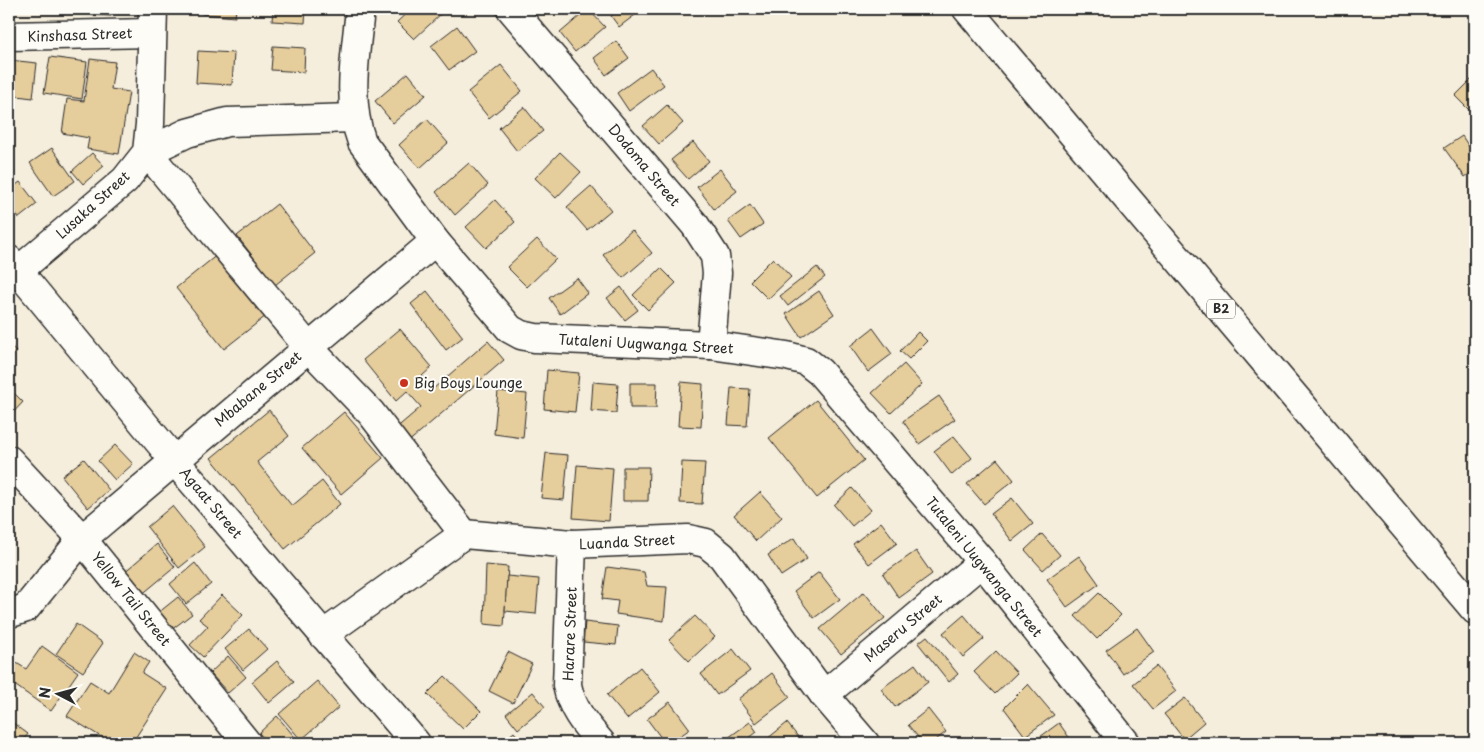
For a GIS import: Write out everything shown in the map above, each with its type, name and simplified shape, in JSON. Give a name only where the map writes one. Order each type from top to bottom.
[{"type":"main road","name":"Tutaleni Uugwanga Street","points":[[360,9],[353,89],[354,118],[362,142],[435,241],[510,329],[521,335],[554,339],[711,345],[787,356],[806,361],[820,372],[982,562],[1126,743]]},
{"type":"main road","name":"Dodoma Street","points":[[511,9],[695,225],[715,256],[717,281],[711,345]]},
{"type":"main road","name":"B2","points":[[967,9],[1475,610]]},
{"type":"main road","name":"B2","points":[[981,9],[1475,591]]},
{"type":"main road","points":[[152,21],[150,124],[147,152],[308,347],[371,413],[464,534],[323,635]]},
{"type":"main road","name":"Kinshasa Street","points":[[9,36],[152,21]]},
{"type":"main road","points":[[147,152],[187,133],[227,122],[354,118]]},
{"type":"main road","name":"Lusaka Street","points":[[14,266],[125,180],[147,152]]},
{"type":"main road","name":"Mbabane Street","points":[[9,611],[14,612],[26,608],[82,539],[435,241]]},
{"type":"main road","name":"Agaat Street","points":[[14,266],[174,460],[416,743]]},
{"type":"main road","name":"Yellow Tail Street","points":[[11,468],[82,539],[247,743]]},
{"type":"main road","name":"Luanda Street","points":[[464,534],[572,544],[688,539],[706,543],[722,556],[824,695],[866,743]]},
{"type":"main road","name":"Harare Street","points":[[572,544],[568,685],[570,701],[580,718],[601,743]]},
{"type":"main road","name":"Maseru Street","points":[[824,695],[982,562]]},
{"type":"building","points":[[83,9],[112,9],[111,16],[83,14]]},
{"type":"building","points":[[203,9],[236,9],[235,17],[202,14]]},
{"type":"building","points":[[273,9],[306,9],[305,23],[272,21]]},
{"type":"building","points":[[411,9],[440,9],[443,12],[414,39],[397,22]]},
{"type":"building","points":[[588,9],[605,27],[575,52],[560,33]]},
{"type":"building","points":[[621,9],[631,9],[635,15],[619,27],[611,16]]},
{"type":"building","points":[[457,26],[475,51],[449,70],[431,46]]},
{"type":"building","points":[[616,41],[629,58],[606,75],[594,58]]},
{"type":"building","points":[[273,46],[305,48],[304,72],[271,70]]},
{"type":"building","points":[[198,51],[234,53],[232,85],[196,83]]},
{"type":"building","points":[[50,57],[87,62],[82,99],[44,93]]},
{"type":"building","points":[[90,59],[115,62],[111,89],[129,92],[119,154],[87,149],[89,138],[62,133],[67,99],[84,101]]},
{"type":"building","points":[[9,60],[37,63],[33,98],[9,95]]},
{"type":"building","points":[[501,65],[522,91],[489,118],[468,92]]},
{"type":"building","points":[[651,68],[664,85],[629,111],[617,93]]},
{"type":"building","points":[[408,73],[426,95],[393,123],[375,101]]},
{"type":"building","points":[[1475,76],[1475,111],[1473,114],[1455,96]]},
{"type":"building","points":[[667,105],[683,123],[659,144],[643,126]]},
{"type":"building","points":[[524,107],[543,131],[517,151],[499,128]]},
{"type":"building","points":[[427,119],[448,143],[420,168],[399,145]]},
{"type":"building","points":[[1462,136],[1475,156],[1475,170],[1465,177],[1444,148]]},
{"type":"building","points":[[693,142],[709,161],[688,179],[671,160]]},
{"type":"building","points":[[52,148],[75,181],[53,196],[30,163]]},
{"type":"building","points":[[560,152],[581,172],[556,198],[535,178]]},
{"type":"building","points":[[92,153],[104,166],[83,184],[72,171]]},
{"type":"building","points":[[469,163],[488,185],[455,215],[436,192]]},
{"type":"building","points":[[720,169],[737,191],[714,209],[697,187]]},
{"type":"building","points":[[20,182],[37,204],[19,218],[9,204],[9,190]]},
{"type":"building","points":[[591,186],[611,210],[587,230],[567,207]]},
{"type":"building","points":[[495,200],[515,222],[486,248],[466,227]]},
{"type":"building","points":[[277,204],[315,253],[275,285],[237,236]]},
{"type":"building","points":[[750,205],[763,224],[741,239],[728,221]]},
{"type":"building","points":[[632,230],[652,253],[623,278],[603,255]]},
{"type":"building","points":[[537,239],[556,259],[527,287],[507,267]]},
{"type":"building","points":[[223,250],[271,312],[224,349],[176,288]]},
{"type":"building","points":[[773,258],[791,277],[768,299],[750,281]]},
{"type":"building","points":[[817,267],[825,277],[788,306],[780,296]]},
{"type":"building","points":[[661,268],[676,283],[648,310],[633,295]]},
{"type":"building","points":[[577,278],[588,293],[560,314],[549,298]]},
{"type":"building","points":[[621,287],[638,310],[625,320],[607,298]]},
{"type":"building","points":[[427,291],[463,337],[446,350],[411,304]]},
{"type":"building","points":[[819,291],[834,314],[801,337],[786,314]]},
{"type":"building","points":[[873,328],[892,354],[868,372],[850,346]]},
{"type":"building","name":"Big Boys Lounge","points":[[400,329],[432,367],[422,376],[433,389],[488,341],[504,360],[406,444],[394,430],[421,407],[407,391],[396,401],[363,360]]},
{"type":"building","points":[[918,332],[927,341],[909,359],[900,351]]},
{"type":"building","points":[[9,343],[16,352],[9,358]]},
{"type":"building","points":[[904,364],[922,384],[891,413],[872,393]]},
{"type":"building","points":[[547,370],[579,373],[575,412],[544,409]]},
{"type":"building","points":[[593,382],[618,384],[616,413],[591,411]]},
{"type":"building","points":[[681,382],[703,384],[701,427],[678,426]]},
{"type":"building","points":[[630,383],[657,383],[656,408],[630,408]]},
{"type":"building","points":[[9,388],[23,402],[9,417]]},
{"type":"building","points":[[731,388],[750,389],[747,426],[728,425]]},
{"type":"building","points":[[498,391],[527,394],[523,438],[494,434]]},
{"type":"building","points":[[939,396],[955,419],[919,444],[903,421]]},
{"type":"building","points":[[816,400],[864,460],[817,498],[769,438]]},
{"type":"building","points":[[269,410],[289,436],[257,462],[292,506],[322,481],[340,504],[285,549],[211,458]]},
{"type":"building","points":[[344,412],[383,458],[341,494],[302,448]]},
{"type":"building","points":[[954,436],[972,458],[952,475],[934,451]]},
{"type":"building","points":[[115,445],[133,464],[115,480],[98,461]]},
{"type":"building","points":[[546,453],[568,455],[564,500],[541,498]]},
{"type":"building","points":[[84,459],[109,490],[88,508],[62,476]]},
{"type":"building","points":[[997,459],[1014,480],[984,504],[967,484]]},
{"type":"building","points":[[682,462],[705,463],[702,504],[680,503]]},
{"type":"building","points":[[577,465],[613,468],[609,521],[573,518]]},
{"type":"building","points":[[623,467],[649,467],[648,501],[623,501]]},
{"type":"building","points":[[852,488],[871,510],[852,526],[834,505]]},
{"type":"building","points":[[760,492],[782,517],[756,541],[734,515]]},
{"type":"building","points":[[1012,498],[1033,524],[1012,541],[991,514]]},
{"type":"building","points":[[172,506],[205,547],[179,568],[147,527]]},
{"type":"building","points":[[881,522],[897,543],[869,564],[853,544]]},
{"type":"building","points":[[1042,534],[1060,555],[1043,570],[1025,550]]},
{"type":"building","points":[[794,538],[807,559],[781,576],[768,555]]},
{"type":"building","points":[[157,544],[175,567],[140,596],[122,574]]},
{"type":"building","points":[[916,551],[932,574],[899,598],[883,574]]},
{"type":"building","points":[[1079,556],[1099,584],[1067,607],[1047,579]]},
{"type":"building","points":[[195,563],[211,584],[186,604],[170,584]]},
{"type":"building","points":[[486,565],[508,567],[504,626],[484,624]]},
{"type":"building","points":[[607,567],[644,572],[647,586],[667,587],[664,621],[616,614],[618,601],[602,599]]},
{"type":"building","points":[[819,572],[840,599],[814,618],[794,591]]},
{"type":"building","points":[[507,576],[539,579],[536,614],[505,611]]},
{"type":"building","points":[[864,592],[885,618],[841,654],[820,629]]},
{"type":"building","points":[[1099,593],[1121,615],[1097,639],[1075,616]]},
{"type":"building","points":[[222,595],[243,615],[203,657],[190,645],[208,626],[199,619]]},
{"type":"building","points":[[178,597],[192,614],[171,630],[158,613]]},
{"type":"building","points":[[964,615],[984,639],[963,657],[943,633]]},
{"type":"building","points":[[695,616],[715,637],[689,661],[669,640]]},
{"type":"building","points":[[585,622],[618,626],[616,645],[583,642]]},
{"type":"building","points":[[76,624],[103,643],[83,672],[56,654]]},
{"type":"building","points":[[1137,628],[1154,652],[1123,674],[1106,650]]},
{"type":"building","points":[[249,629],[267,649],[243,670],[225,649]]},
{"type":"building","points":[[927,636],[958,674],[949,682],[918,643]]},
{"type":"building","points":[[42,646],[78,672],[51,711],[9,681],[9,671],[15,662],[26,669]]},
{"type":"building","points":[[733,649],[750,671],[717,695],[701,674]]},
{"type":"building","points":[[996,651],[1017,673],[995,694],[974,672]]},
{"type":"building","points":[[134,652],[149,662],[142,673],[167,689],[132,743],[111,743],[67,716],[90,681],[109,693]]},
{"type":"building","points":[[508,652],[532,664],[513,703],[489,691]]},
{"type":"building","points":[[228,656],[246,677],[228,693],[210,673]]},
{"type":"building","points":[[277,661],[294,682],[269,703],[252,682]]},
{"type":"building","points":[[915,664],[928,682],[895,707],[881,689]]},
{"type":"building","points":[[1156,666],[1176,691],[1153,709],[1133,684]]},
{"type":"building","points":[[640,667],[660,692],[627,719],[607,695]]},
{"type":"building","points":[[772,673],[790,697],[756,723],[738,699]]},
{"type":"building","points":[[445,676],[481,711],[463,729],[427,694]]},
{"type":"building","points":[[317,681],[339,707],[301,740],[279,714]]},
{"type":"building","points":[[1028,684],[1054,715],[1025,736],[1004,708]]},
{"type":"building","points":[[533,692],[545,707],[518,729],[506,714]]},
{"type":"building","points":[[1185,698],[1204,722],[1184,739],[1164,714]]},
{"type":"building","points":[[670,702],[690,729],[670,743],[665,743],[647,719]]},
{"type":"building","points":[[928,709],[946,732],[932,743],[923,743],[908,725]]},
{"type":"building","points":[[277,716],[300,743],[268,743],[259,733]]},
{"type":"building","points":[[9,720],[28,734],[21,743],[9,743]]},
{"type":"building","points":[[750,722],[757,732],[743,743],[727,743],[725,740]]},
{"type":"building","points":[[787,723],[803,743],[762,743]]},
{"type":"building","points":[[1059,723],[1073,743],[1044,743],[1040,737]]},
{"type":"building","points":[[514,732],[523,743],[501,743]]},
{"type":"building","points":[[1214,735],[1220,743],[1202,743]]},
{"type":"place","name":"Big Boys Lounge","points":[[404,383]]}]
